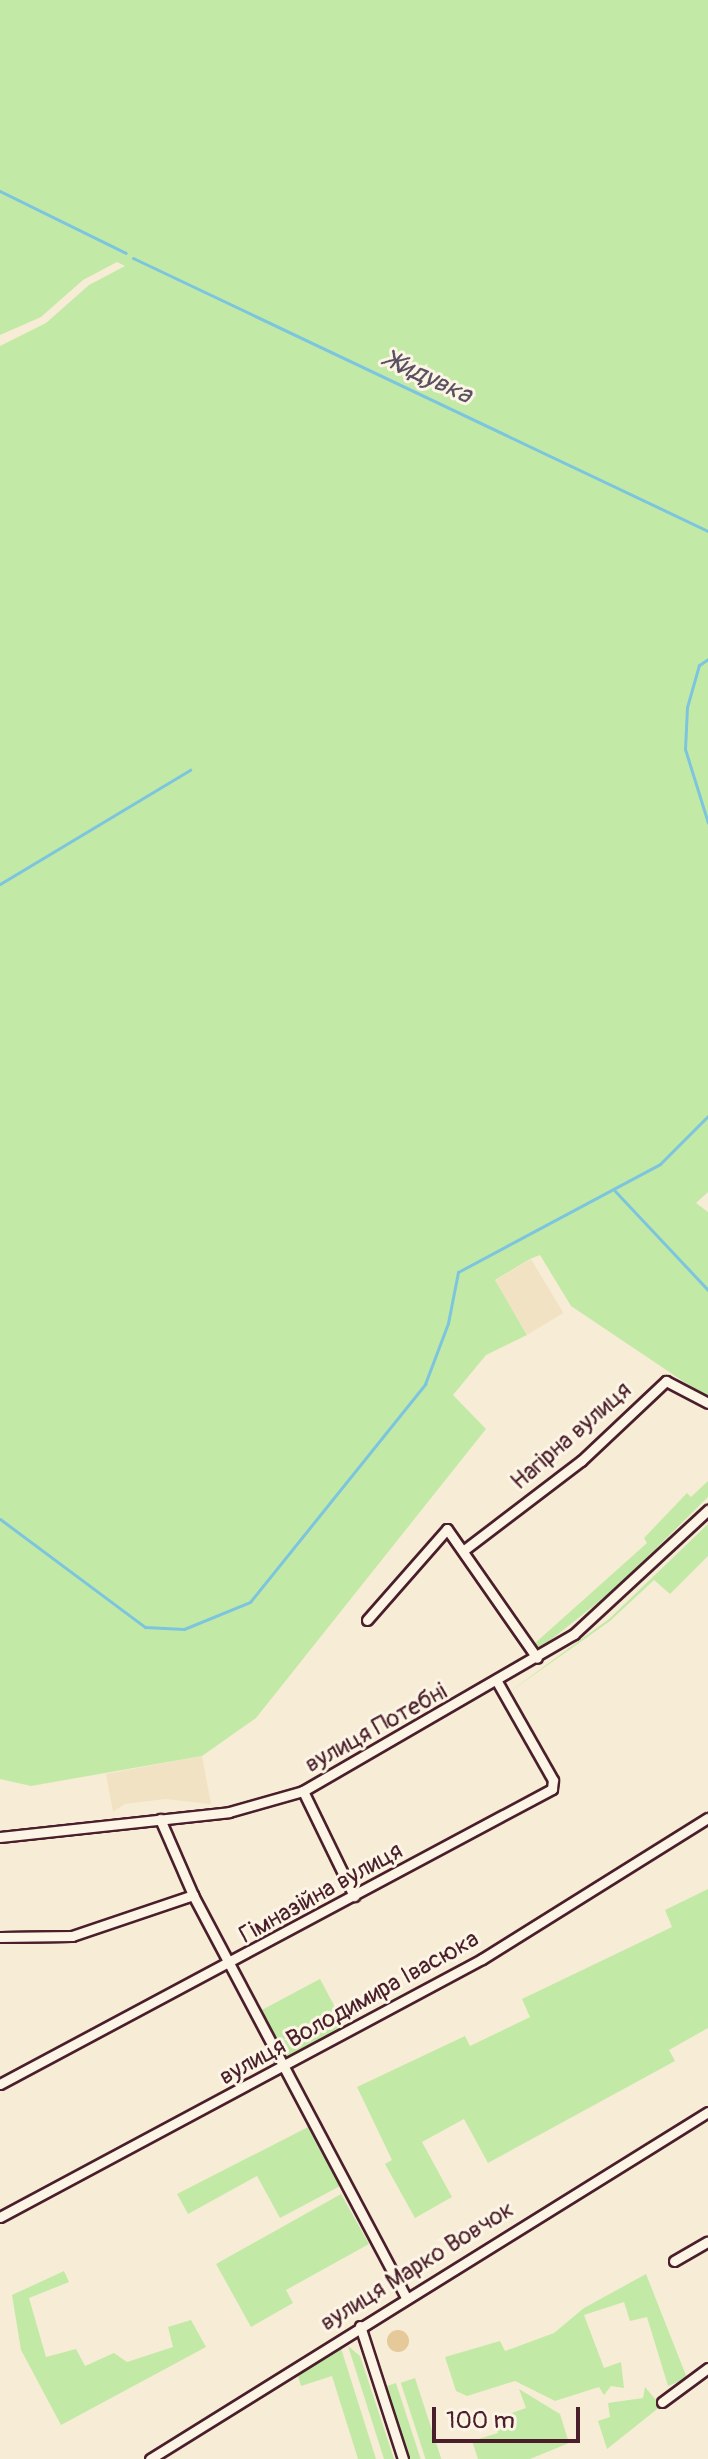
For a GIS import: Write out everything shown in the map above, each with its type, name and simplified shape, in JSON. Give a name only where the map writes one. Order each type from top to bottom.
[{"type":"street","name":"Нагірна вулиця","points":[[464,1550],[581,1461],[666,1381],[708,1403]]},
{"type":"street","name":"вулиця Потебні","points":[[0,1837],[229,1812],[303,1791],[498,1683],[537,1658],[619,1598],[708,1510]]},
{"type":"street","points":[[367,1620],[441,1530],[449,1530],[537,1658]]},
{"type":"street","name":"Гімназійна вулиця","points":[[0,2084],[230,1966],[552,1789],[553,1780],[498,1683]]},
{"type":"street","points":[[303,1791],[354,1896]]},
{"type":"street","name":"вулиця Володимира Івасюка","points":[[0,2217],[482,1959],[708,1818]]},
{"type":"street","points":[[160,1819],[193,1895],[405,2295]]},
{"type":"street","points":[[0,1937],[72,1936],[193,1895]]},
{"type":"street","name":"вулиця Марко Вовчок","points":[[150,2459],[405,2295],[708,2112]]},
{"type":"street","points":[[674,2261],[708,2241]]},
{"type":"street","points":[[360,2326],[403,2459]]},
{"type":"street","points":[[662,2402],[708,2368]]},
{"type":"shaded area","points":[[531,1259],[563,1313],[527,1335],[495,1281]]},
{"type":"shaded area","points":[[202,1756],[211,1804],[165,1799],[125,1804],[113,1812],[106,1774]]},
{"type":"green space","points":[[0,0],[708,0],[708,1192],[696,1203],[708,1212],[708,1398],[571,1306],[540,1255],[530,1259],[495,1280],[527,1335],[486,1355],[453,1395],[486,1429],[256,1718],[202,1756],[31,1786],[0,1779],[0,346],[46,323],[89,285],[125,266],[117,262],[83,280],[41,317],[0,335]]},
{"type":"green space","points":[[708,1481],[708,1497],[616,1588],[538,1650],[534,1644],[647,1543],[644,1538],[687,1493],[691,1497]]},
{"type":"green space","points":[[708,1524],[708,1556],[670,1594],[654,1580],[610,1621],[508,1693],[609,1619]]},
{"type":"green space","points":[[708,1889],[708,2028],[669,2050],[675,2061],[488,2163],[464,2119],[422,2142],[452,2197],[415,2218],[385,2164],[392,2160],[357,2087],[465,2036],[470,2046],[530,2017],[522,1999],[672,1927],[665,1910]]},
{"type":"green space","points":[[320,1979],[345,2026],[286,2057],[261,2010]]},
{"type":"green space","points":[[310,2126],[342,2185],[280,2218],[257,2176],[188,2214],[177,2194]]},
{"type":"green space","points":[[341,2194],[369,2244],[286,2290],[293,2303],[251,2327],[216,2264]]},
{"type":"green space","points":[[64,2271],[69,2282],[29,2298],[46,2357],[76,2349],[85,2366],[114,2353],[127,2362],[173,2347],[168,2327],[191,2320],[206,2347],[61,2425],[21,2350],[12,2295]]},
{"type":"green space","points":[[646,2274],[687,2378],[668,2386],[647,2317],[630,2321],[624,2302],[584,2315],[604,2368],[621,2362],[624,2388],[611,2386],[604,2395],[599,2387],[555,2401],[515,2381],[467,2396],[456,2391],[445,2357],[500,2341],[505,2351],[554,2333],[584,2308]]},
{"type":"green space","points":[[340,2345],[376,2459],[358,2459],[332,2376],[301,2386],[297,2373]]},
{"type":"green space","points":[[348,2346],[360,2356],[394,2459],[384,2459]]},
{"type":"green space","points":[[415,2378],[441,2459],[426,2459],[401,2383]]},
{"type":"green space","points":[[396,2383],[421,2459],[408,2459],[385,2387]]},
{"type":"green space","points":[[645,2387],[661,2406],[607,2449],[598,2421],[610,2417],[608,2403],[643,2398]]},
{"type":"green space","points":[[519,2389],[560,2414],[569,2443],[530,2459],[478,2459],[472,2441],[498,2433],[494,2419],[526,2408]]},
{"type":"building","points":[[398,2330],[406,2333],[409,2341],[406,2349],[398,2352],[390,2349],[387,2341],[390,2333]]},
{"type":"waterway","name":"Жидувка","points":[[0,191],[126,253]]},
{"type":"waterway","name":"Жидувка","points":[[133,258],[708,531]]},
{"type":"waterway","name":"Жидувка","points":[[708,659],[699,665],[687,707],[685,749],[708,823]]},
{"type":"waterway","points":[[0,884],[190,770]]},
{"type":"waterway","points":[[0,1519],[145,1627],[184,1629],[250,1602],[425,1384],[448,1323],[458,1272],[660,1164],[708,1116]]},
{"type":"waterway","name":"Жидувка","points":[[615,1191],[708,1290]]}]
